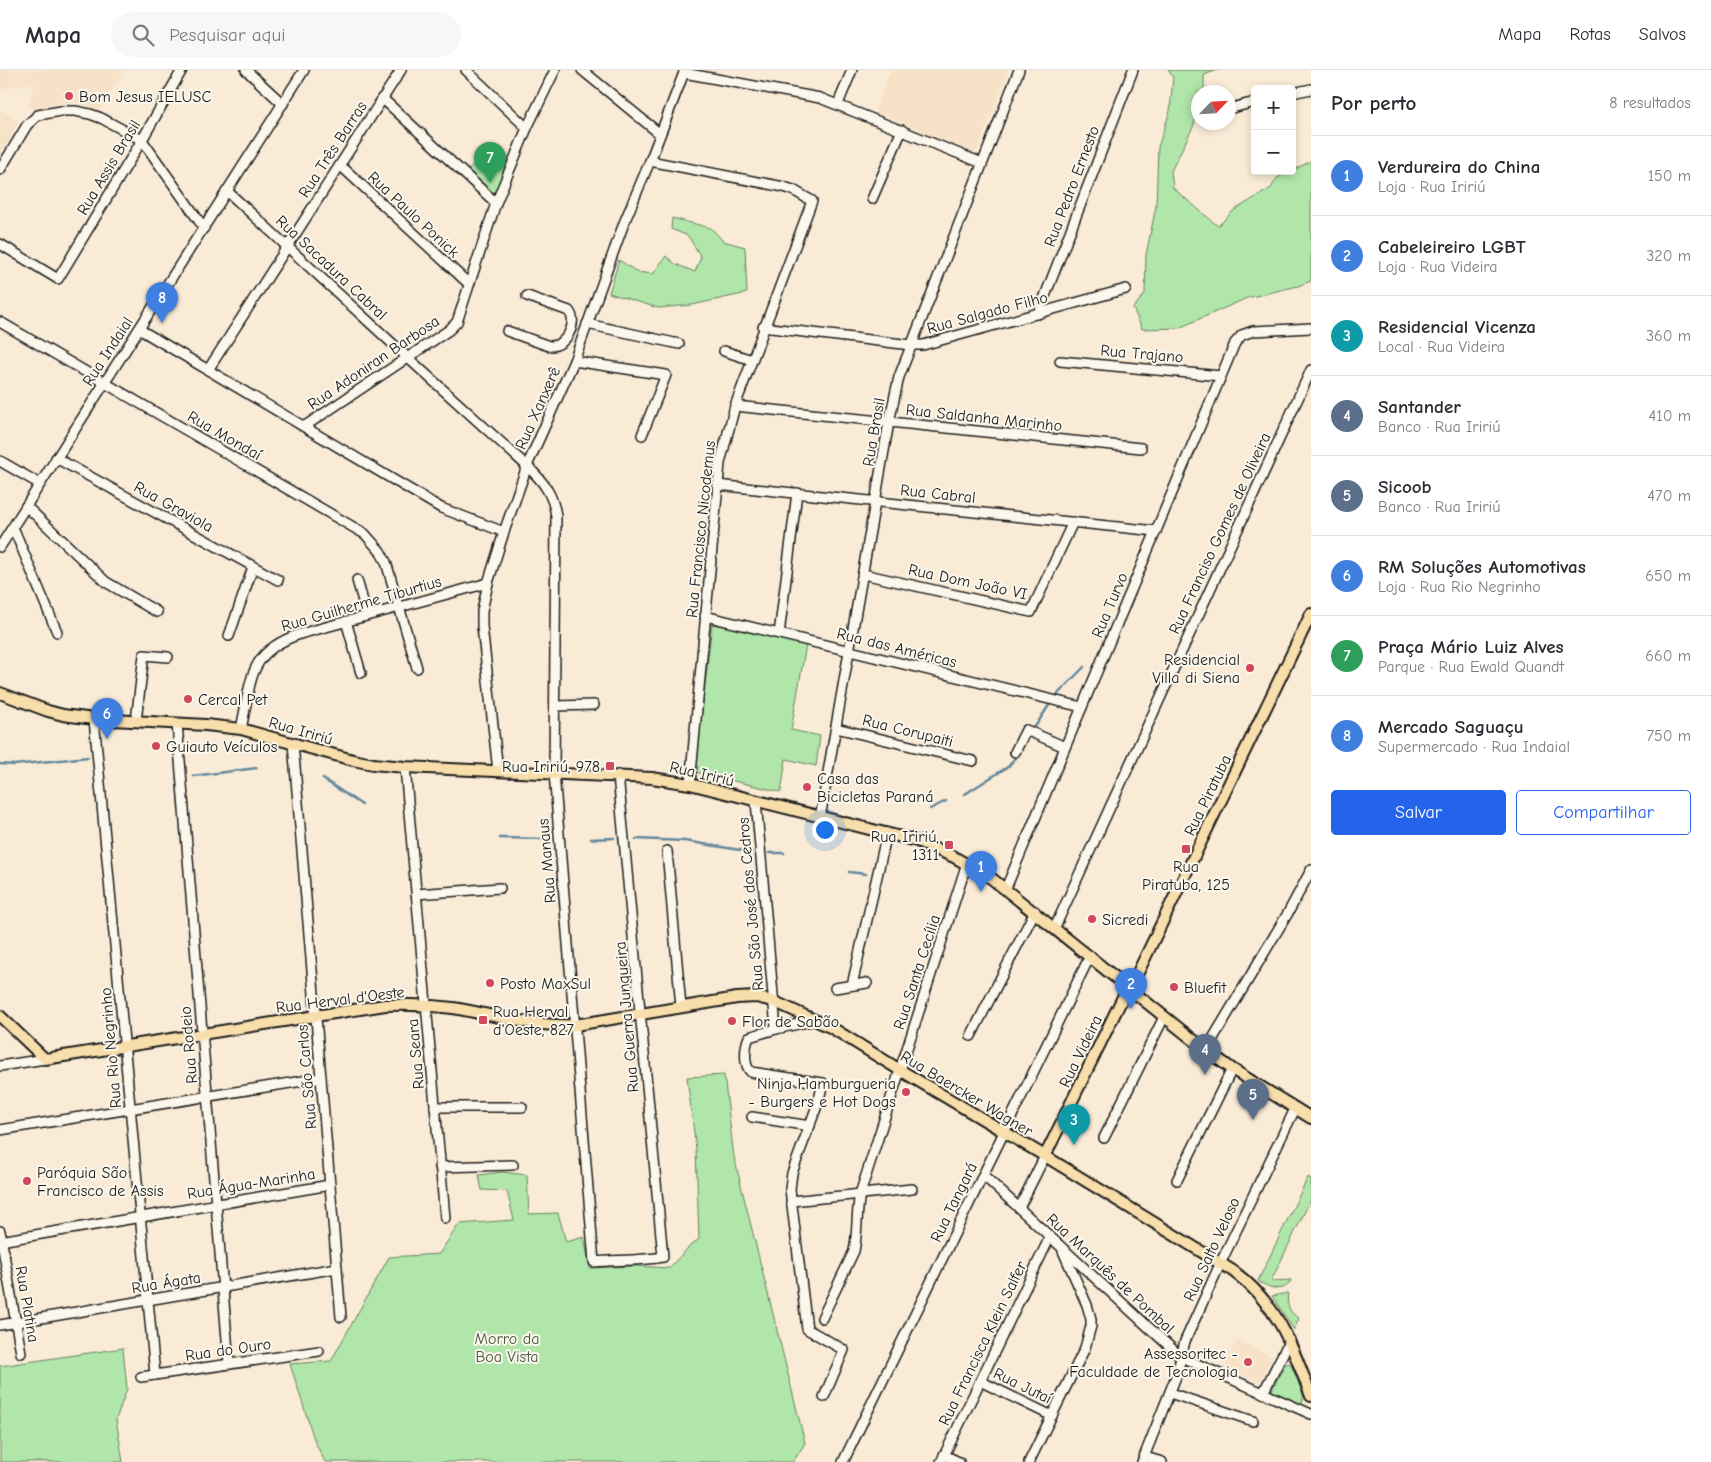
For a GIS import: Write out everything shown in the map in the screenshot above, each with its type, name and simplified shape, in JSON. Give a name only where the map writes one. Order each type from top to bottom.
[{"type":"main road","name":"Rua Piratuba","points":[[1130,989],[1311,614]]},
{"type":"main road","name":"Rua Iririú","points":[[0,693],[48,711],[94,719],[242,728],[293,744],[373,764],[405,767],[618,775],[690,784],[820,818],[887,833],[930,846],[967,863],[1006,888],[1206,1050],[1232,1069],[1311,1118]]},
{"type":"main road","name":"Rua Videira","points":[[1045,1156],[1123,997],[1130,989]]},
{"type":"main road","name":"Rua Herval d'Oeste","points":[[45,1058],[385,1005],[426,1005],[536,1024],[559,1026],[746,997],[773,1001]]},
{"type":"main road","name":"Rua Baercker Wagner","points":[[773,1001],[847,1036],[900,1070],[1221,1262],[1244,1279],[1264,1299],[1277,1317],[1290,1340],[1311,1396]]},
{"type":"main road","points":[[0,1016],[45,1058]]},
{"type":"street","name":"Rua Assis Brasil","points":[[0,244],[58,279],[182,70]]},
{"type":"street","points":[[246,70],[282,104]]},
{"type":"street","name":"Rua Indaial","points":[[0,547],[304,70]]},
{"type":"street","name":"Rua Três Barras","points":[[208,370],[401,70]]},
{"type":"street","points":[[466,70],[527,128]]},
{"type":"street","name":"Rua Adoniran Barbosa","points":[[305,426],[454,326],[460,315],[496,203],[527,128],[555,70]]},
{"type":"street","points":[[582,70],[660,134]]},
{"type":"street","points":[[838,104],[852,70]]},
{"type":"street","name":"Rua Brasil","points":[[820,818],[899,377],[1019,70]]},
{"type":"street","name":"Rua Pedro Ernesto","points":[[1038,314],[1133,70]]},
{"type":"street","points":[[684,72],[808,95],[838,104],[982,163]]},
{"type":"street","name":"Rua Xanxerê","points":[[498,771],[482,626],[482,611],[488,583],[528,466],[574,361],[624,223],[650,162],[684,72]]},
{"type":"street","points":[[1296,92],[1311,88]]},
{"type":"street","points":[[382,98],[496,203]]},
{"type":"street","points":[[1236,106],[1251,103]]},
{"type":"street","points":[[0,170],[27,125],[38,116],[50,112],[75,111],[90,114],[102,118],[142,140],[204,228]]},
{"type":"street","points":[[872,199],[902,130]]},
{"type":"street","name":"Rua Francisco Nicodemus","points":[[650,162],[793,190],[812,201],[734,406],[724,442],[718,485],[690,784]]},
{"type":"street","name":"Rua Paulo Ponick","points":[[340,165],[469,284]]},
{"type":"street","name":"Rua Sacadura Cabral","points":[[227,190],[528,466]]},
{"type":"street","name":"Rua Salgado Filho","points":[[763,327],[911,345],[932,343],[1126,289]]},
{"type":"street","points":[[508,330],[555,347],[560,345],[566,338],[573,321],[569,311],[527,296]]},
{"type":"street","name":"Rua Mondaí","points":[[0,322],[365,534],[380,551],[386,562],[417,668]]},
{"type":"street","points":[[587,324],[679,344]]},
{"type":"street","name":"Rua Turvo","points":[[1006,888],[1235,343],[1242,335],[1253,331],[1311,328]]},
{"type":"street","points":[[139,329],[441,508],[504,532]]},
{"type":"street","points":[[566,338],[580,342]]},
{"type":"street","points":[[724,351],[752,360]]},
{"type":"street","points":[[574,361],[666,375],[642,435]]},
{"type":"street","name":"Rua Trajano","points":[[1060,361],[1221,376]]},
{"type":"street","name":"Rua Franciso Gomes de Oliveira","points":[[1055,927],[1311,370]]},
{"type":"street","name":"Rua Saldanha Marinho","points":[[734,406],[1141,448]]},
{"type":"street","name":"Rua Graviola","points":[[56,458],[278,580]]},
{"type":"street","points":[[0,462],[40,484]]},
{"type":"street","name":"Rua Manaus","points":[[528,466],[549,491],[556,516],[554,773],[594,1262]]},
{"type":"street","name":"Rua Cabral","points":[[718,485],[1156,531]]},
{"type":"street","points":[[779,634],[797,493]]},
{"type":"street","points":[[26,506],[106,582],[157,612]]},
{"type":"street","name":"Rua Dom João VI","points":[[863,574],[1031,612],[1072,522]]},
{"type":"street","points":[[13,527],[57,632]]},
{"type":"street","points":[[229,636],[253,567]]},
{"type":"street","points":[[357,580],[367,615]]},
{"type":"street","name":"Rua Guilherme Tiburtius","points":[[242,728],[254,672],[260,658],[271,647],[290,637],[488,583]]},
{"type":"street","name":"Rua das Américas","points":[[705,616],[1082,707]]},
{"type":"street","points":[[346,621],[361,673]]},
{"type":"street","points":[[136,721],[144,655],[168,657]]},
{"type":"street","points":[[555,706],[594,705]]},
{"type":"street","name":"Rua Rio Negrinho","points":[[94,719],[155,1375]]},
{"type":"street","name":"Rua Rodeio","points":[[177,723],[229,1364]]},
{"type":"street","name":"Rua Corupaiti","points":[[836,728],[973,761]]},
{"type":"street","points":[[1016,752],[1026,730],[1065,747]]},
{"type":"street","name":"Rua São Carlos","points":[[293,744],[340,1318]]},
{"type":"street","name":"Rua Seara","points":[[405,767],[445,1218]]},
{"type":"street","name":"Rua Guerra Junqueira","points":[[594,1262],[663,1257],[618,775]]},
{"type":"street","name":"Rua São José dos Cedros","points":[[756,801],[776,1030]]},
{"type":"street","points":[[852,984],[887,833]]},
{"type":"street","points":[[667,851],[681,1007]]},
{"type":"street","name":"Rua Santa Cecília","points":[[822,1318],[854,1250],[856,1241],[856,1209],[860,1194],[967,863]]},
{"type":"street","points":[[1206,1050],[1288,913],[1311,870]]},
{"type":"street","points":[[416,894],[500,888]]},
{"type":"street","points":[[971,1036],[1035,911]]},
{"type":"street","name":"Rua Tangará","points":[[843,1462],[1090,956]]},
{"type":"street","points":[[835,988],[852,984],[867,984]]},
{"type":"street","points":[[1104,1138],[1164,1017]]},
{"type":"street","points":[[816,1020],[749,1037],[746,1064],[751,1072],[823,1083],[818,1103],[790,1181],[807,1329],[844,1350],[824,1397]]},
{"type":"street","name":"Rua Herval d'Oeste","points":[[0,1066],[45,1058]]},
{"type":"street","points":[[1177,1180],[1232,1069]]},
{"type":"street","points":[[0,1130],[321,1078]]},
{"type":"street","points":[[435,1106],[522,1107]]},
{"type":"street","name":"Rua Salto Veloso","points":[[1143,1459],[1177,1374],[1185,1341],[1221,1262],[1296,1109]]},
{"type":"street","points":[[752,1117],[810,1126]]},
{"type":"street","name":"Rua Videira","points":[[1019,1208],[1045,1156]]},
{"type":"street","points":[[440,1167],[513,1164]]},
{"type":"street","name":"Rua Marquês de Pombal","points":[[983,1175],[1181,1357],[1311,1414]]},
{"type":"street","name":"Rua Água-Marinha","points":[[0,1237],[141,1217],[330,1185]]},
{"type":"street","points":[[791,1201],[912,1188]]},
{"type":"street","name":"Rua Platina","points":[[0,1237],[21,1353]]},
{"type":"street","name":"Rua Francisca Klein Salfer","points":[[943,1458],[1050,1237]]},
{"type":"street","points":[[1029,1462],[1085,1348],[1091,1326],[1087,1305],[1060,1247]]},
{"type":"street","name":"Rua Ágata","points":[[0,1325],[337,1268]]},
{"type":"street","points":[[1263,1393],[1290,1340]]},
{"type":"street","name":"Rua do Ouro","points":[[141,1377],[319,1351]]},
{"type":"street","name":"Rua Jutaí","points":[[980,1381],[1052,1416]]},
{"type":"street","points":[[1170,1393],[1253,1421]]},
{"type":"street","points":[[943,1458],[959,1462]]},
{"type":"street","points":[[1143,1459],[1162,1462]]},
{"type":"shaded area","name":"Bom Jesus IELUSC","points":[[0,70],[124,70],[99,111],[90,106],[75,103],[51,105],[33,110],[28,106],[34,83],[0,89]]},
{"type":"shaded area","points":[[891,70],[1009,70],[979,147],[973,152],[874,112]]},
{"type":"shaded area","points":[[0,110],[19,121],[0,156]]},
{"type":"shaded area","name":"Assessoritec - Faculdade de Tecnologia","points":[[1237,1340],[1273,1357],[1260,1383],[1224,1366]]},
{"type":"green space","points":[[1168,70],[1218,70],[1204,75],[1204,85],[1191,85],[1192,130],[1171,171],[1173,188],[1218,226],[1233,211],[1271,188],[1277,178],[1283,175],[1296,175],[1296,168],[1311,161],[1311,281],[1247,298],[1179,328],[1142,329],[1133,308],[1145,294],[1146,255],[1156,206],[1158,147],[1170,111],[1173,77]]},
{"type":"green space","points":[[490,147],[507,162],[494,195],[468,170]]},
{"type":"green space","points":[[672,218],[711,228],[723,241],[745,247],[747,293],[692,305],[658,308],[609,293],[619,260],[637,272],[653,274],[666,256],[675,264],[695,272],[701,257],[688,236],[671,229]]},
{"type":"green space","points":[[712,624],[806,645],[791,730],[820,736],[816,766],[786,759],[781,792],[695,772]]},
{"type":"green space","name":"Morro da Boa Vista","points":[[724,1075],[734,1157],[805,1443],[793,1462],[325,1462],[315,1442],[290,1364],[331,1361],[389,1257],[439,1254],[459,1224],[514,1220],[507,1191],[482,1190],[479,1175],[502,1172],[527,1175],[529,1214],[558,1213],[566,1242],[584,1237],[590,1268],[635,1266],[669,1268],[699,1239],[696,1149],[687,1077]]},
{"type":"green space","points":[[1308,1177],[1311,1179],[1311,1199],[1271,1281],[1291,1280],[1285,1287],[1271,1287],[1258,1281]]},
{"type":"green space","points":[[1288,1293],[1287,1301],[1289,1308],[1299,1318],[1294,1330],[1272,1296]]},
{"type":"green space","points":[[123,1348],[127,1389],[116,1419],[123,1462],[0,1462],[0,1366]]},
{"type":"green space","points":[[1289,1363],[1303,1394],[1303,1401],[1298,1405],[1270,1394],[1285,1364]]},
{"type":"waterway","points":[[1054,698],[1084,667]]},
{"type":"waterway","points":[[1024,744],[1051,702]]},
{"type":"waterway","points":[[965,794],[1009,766],[1017,755]]},
{"type":"waterway","points":[[0,764],[14,765],[88,757]]},
{"type":"waterway","points":[[193,776],[257,768]]},
{"type":"waterway","points":[[323,779],[362,805]]},
{"type":"waterway","points":[[930,809],[946,801]]},
{"type":"waterway","points":[[500,838],[545,839]]},
{"type":"waterway","points":[[591,839],[614,838]]},
{"type":"waterway","points":[[636,839],[685,841],[752,852]]},
{"type":"waterway","points":[[769,853],[784,853]]},
{"type":"waterway","points":[[849,872],[866,874]]},
{"type":"place","name":"Bom Jesus IELUSC","points":[[69,96]]},
{"type":"place","name":"Praça Mário Luiz Alves","points":[[490,183]]},
{"type":"place","name":"Mercado Saguaçu","points":[[162,323]]},
{"type":"place","name":"Residencial Villa di Siena","points":[[1250,668]]},
{"type":"place","name":"Cercal Pet","points":[[188,699]]},
{"type":"place","name":"RM Soluções Automotivas","points":[[107,739]]},
{"type":"place","name":"Guiauto Veículos","points":[[156,746]]},
{"type":"place","name":"Rua Iririú, 978","points":[[610,766]]},
{"type":"place","name":"Casa das Bicicletas Paraná","points":[[807,787]]},
{"type":"place","name":"Rua Iririú, 1311","points":[[949,845]]},
{"type":"place","name":"Rua Piratuba, 125","points":[[1186,849]]},
{"type":"place","name":"Verdureira do China","points":[[981,892]]},
{"type":"place","name":"Sicredi","points":[[1092,919]]},
{"type":"place","name":"Posto MaxSul","points":[[490,983]]},
{"type":"place","name":"Bluefit","points":[[1174,987]]},
{"type":"place","name":"Cabeleireiro LGBT","points":[[1131,1009]]},
{"type":"place","name":"Rua Herval d'Oeste, 827","points":[[483,1020]]},
{"type":"place","name":"Flor de Sabão","points":[[732,1021]]},
{"type":"place","name":"Santander","points":[[1205,1075]]},
{"type":"place","name":"Ninja Hamburgueria - Burgers e Hot Dogs","points":[[906,1092]]},
{"type":"place","name":"Sicoob","points":[[1253,1120]]},
{"type":"place","name":"Residencial Vicenza","points":[[1074,1145]]},
{"type":"place","name":"Paróquia São Francisco de Assis","points":[[27,1181]]},
{"type":"place","name":"Assessoritec - Faculdade de Tecnologia","points":[[1248,1362]]}]
